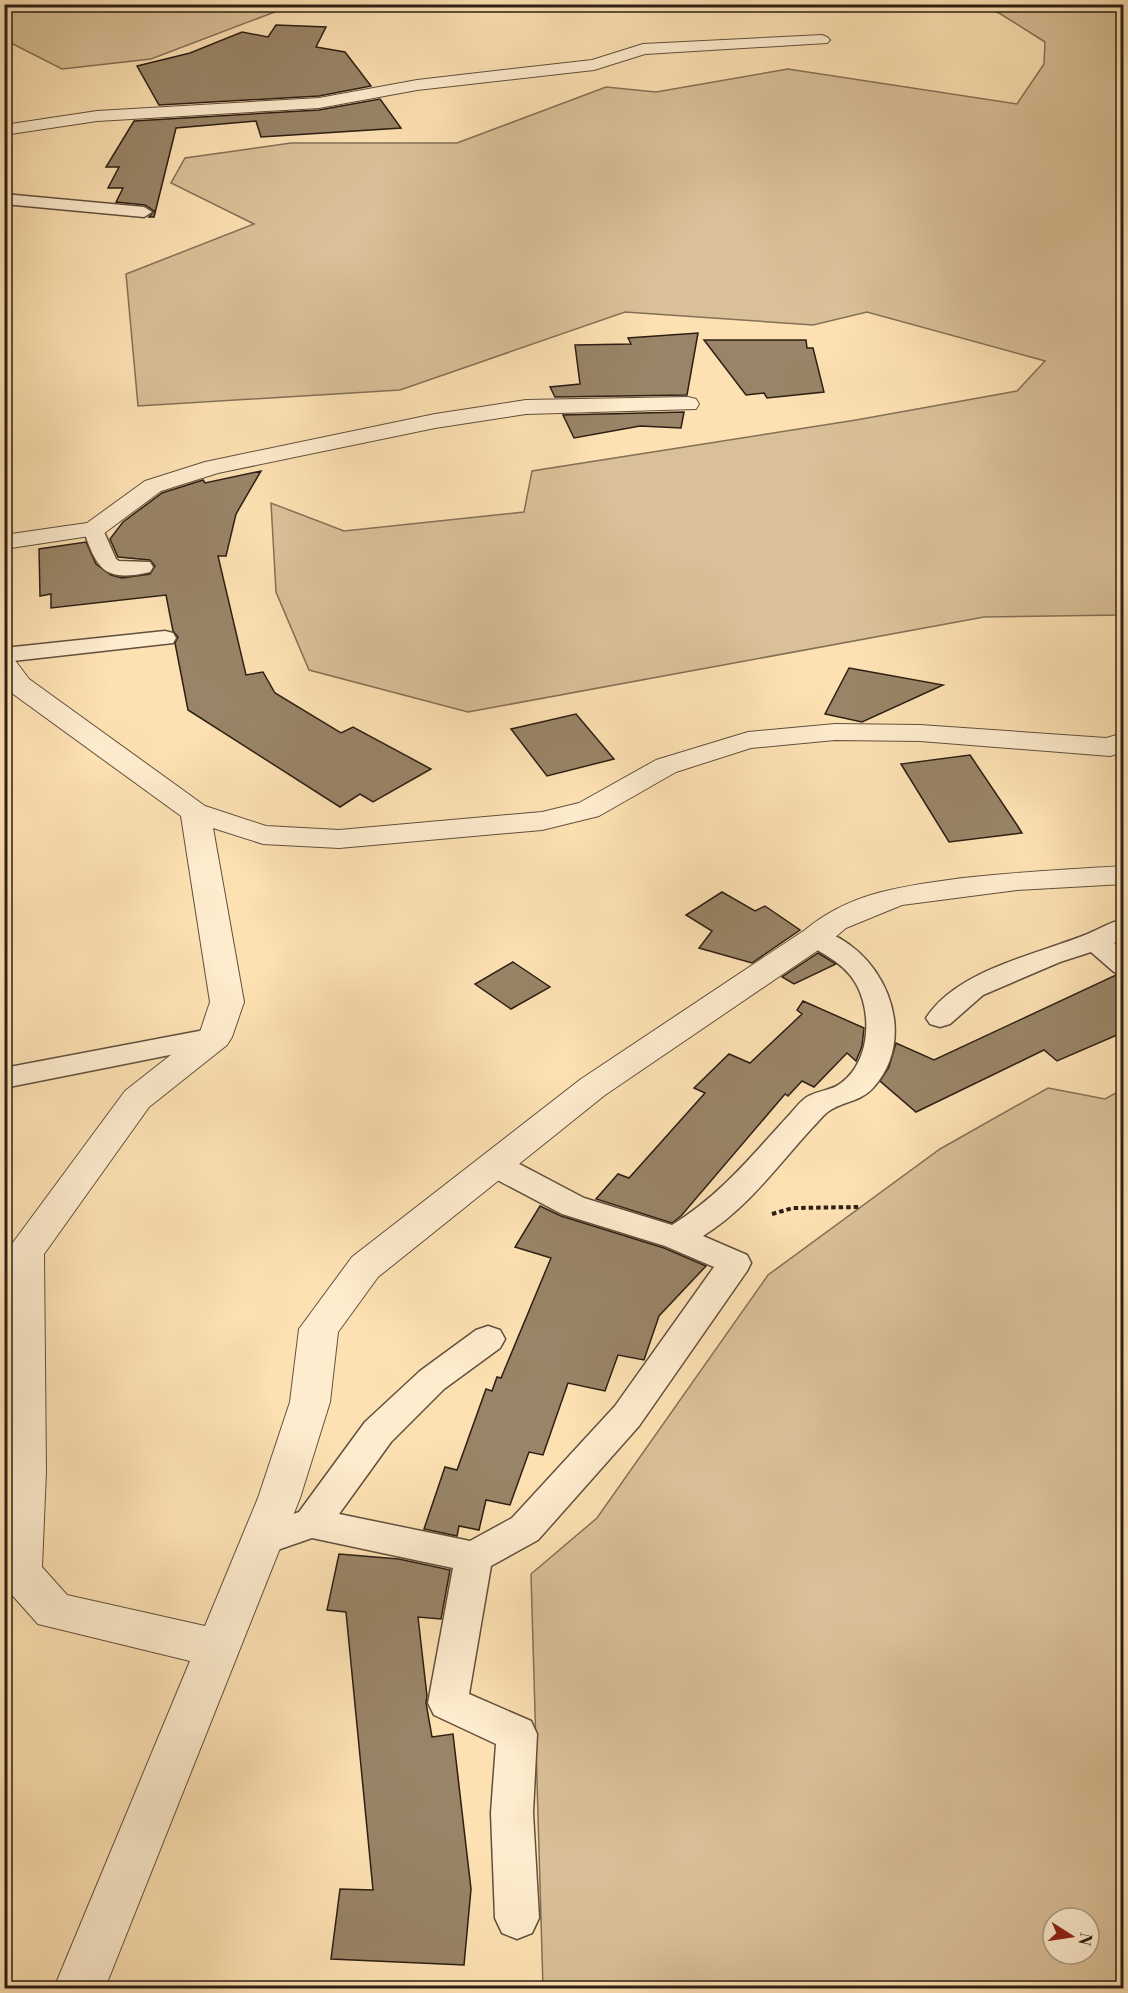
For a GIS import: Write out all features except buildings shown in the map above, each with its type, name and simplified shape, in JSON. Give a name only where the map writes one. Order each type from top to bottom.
[{"type":"street","points":[[4,130],[97,116],[319,103],[417,85],[594,65],[643,49],[822,40]]},
{"type":"street","points":[[4,542],[94,529],[153,486],[213,467],[435,421],[526,407],[688,404]]},
{"type":"street","points":[[4,665],[19,685],[195,812],[263,835],[339,839],[542,821],[589,810],[666,766],[748,740],[835,732],[920,733],[1119,752]]},
{"type":"street","points":[[195,812],[227,1002],[215,1037],[137,1100],[25,1252],[15,1473],[21,1573],[54,1611],[218,1648]]},
{"type":"street","points":[[80,1989],[263,1540],[310,1402],[319,1329],[365,1268],[593,1087],[816,937],[835,921],[896,896],[1017,881],[1124,875]]},
{"type":"lane","points":[[4,199],[144,212]]},
{"type":"lane","points":[[94,529],[108,566],[116,570],[142,567]]},
{"type":"lane","points":[[4,655],[165,638]]},
{"type":"lane","points":[[940,1018],[973,989],[1050,956],[1096,941],[1124,927]]},
{"type":"lane","points":[[676,1238],[714,1213],[758,1170],[815,1105],[851,1091],[870,1071],[880,1048],[878,1009],[873,988],[861,970],[816,937]]},
{"type":"lane","points":[[1096,941],[1124,966]]},
{"type":"lane","points":[[4,1078],[215,1037]]},
{"type":"lane","points":[[263,1540],[312,1523],[474,1557],[525,1529],[627,1416],[735,1263],[676,1238],[573,1206],[495,1165]]},
{"type":"lane","points":[[312,1523],[378,1432],[432,1380],[488,1339]]},
{"type":"lane","points":[[474,1557],[448,1702],[517,1734],[512,1813],[517,1918]]},
{"type":"shaded area","points":[[5,4],[293,5],[151,59],[62,69],[5,40]]},
{"type":"shaded area","points":[[979,5],[1123,5],[1123,615],[984,617],[468,712],[309,670],[276,592],[271,503],[344,531],[524,512],[532,471],[856,420],[1017,391],[1045,361],[867,312],[813,325],[625,312],[400,390],[138,406],[126,274],[254,224],[171,183],[185,158],[291,143],[457,143],[606,87],[656,92],[788,69],[1017,104],[1044,64],[1045,42],[999,13]]},
{"type":"shaded area","points":[[1048,1088],[1105,1099],[1123,1089],[1123,1988],[543,1988],[531,1574],[597,1518],[768,1275],[940,1149]]}]
